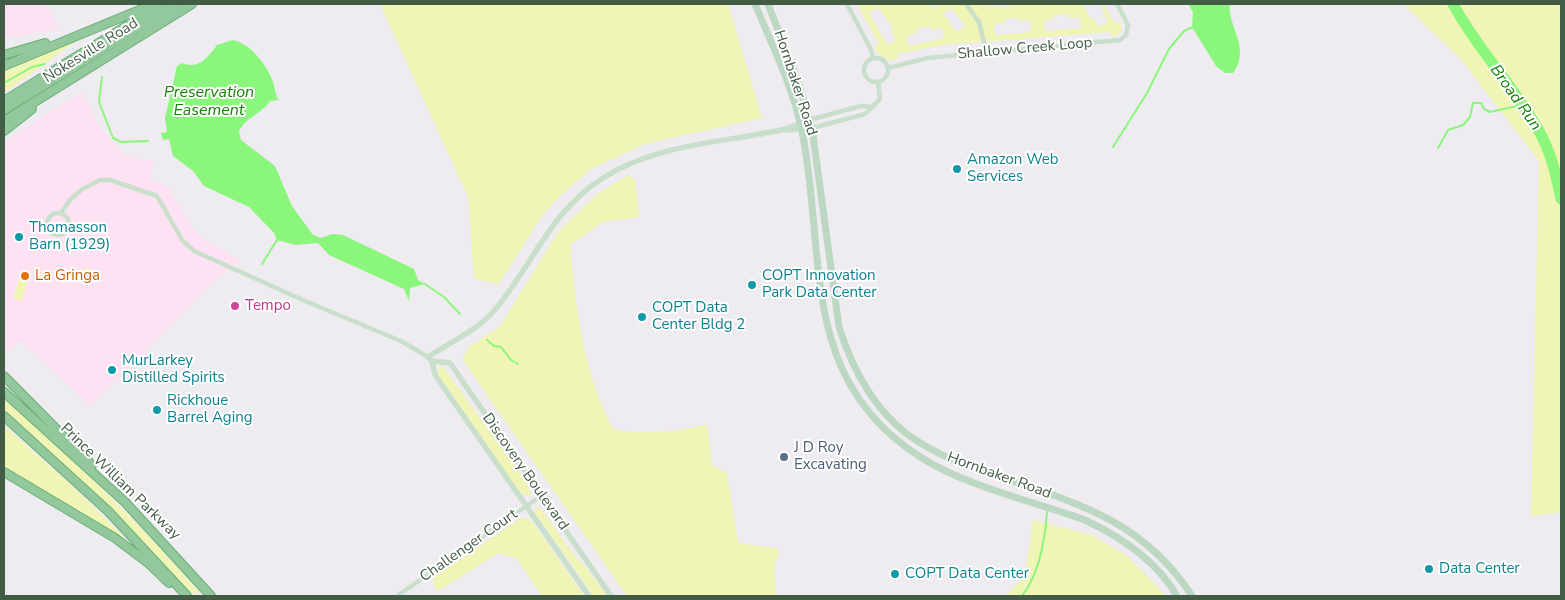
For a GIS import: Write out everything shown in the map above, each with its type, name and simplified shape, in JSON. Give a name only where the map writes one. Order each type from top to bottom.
[{"type":"highway","points":[[4,66],[154,4]]},
{"type":"highway","name":"Nokesville Road","points":[[4,101],[162,4]]},
{"type":"highway","points":[[4,110],[177,4]]},
{"type":"highway","name":"Nokesville Road","points":[[4,121],[192,4]]},
{"type":"highway","points":[[4,55],[80,33]]},
{"type":"highway","points":[[4,131],[63,86]]},
{"type":"highway","points":[[4,376],[76,448],[124,502]]},
{"type":"highway","name":"Prince William Parkway","points":[[4,392],[124,502],[211,596]]},
{"type":"highway","name":"Prince William Parkway","points":[[4,416],[108,511],[185,596]]},
{"type":"highway","points":[[4,472],[134,551],[185,596]]},
{"type":"highway","points":[[4,476],[20,483]]},
{"type":"main road","name":"Hornbaker Road","points":[[755,4],[782,69],[801,127],[825,321],[830,340],[844,374],[871,414],[900,442],[937,467],[991,488],[1085,520],[1107,531],[1152,564],[1177,596]]},
{"type":"main road","name":"Hornbaker Road","points":[[768,4],[797,79],[812,128],[834,302],[848,357],[872,396],[906,433],[956,462],[1086,508],[1117,522],[1163,559],[1192,596]]},
{"type":"main road","points":[[991,488],[996,476]]},
{"type":"street","points":[[847,4],[871,50],[873,58]]},
{"type":"street","points":[[966,4],[979,22],[986,52]]},
{"type":"street","name":"Shallow Creek Loop","points":[[888,68],[927,58],[1120,40],[1126,35],[1128,25],[1117,4]]},
{"type":"street","points":[[873,58],[882,59],[888,68],[885,79],[878,82],[870,81],[864,72],[865,64],[873,58]]},
{"type":"street","points":[[430,359],[480,324],[493,312],[554,223],[574,201],[601,179],[651,155],[782,130],[801,127],[812,128],[864,114],[880,99],[878,82]]},
{"type":"street","points":[[801,127],[809,120],[861,106],[873,107]]},
{"type":"street","name":"Discovery Boulevard","points":[[62,213],[74,196],[100,180],[110,180],[152,194],[160,200],[182,240],[194,251],[318,307],[401,341],[430,359],[450,363],[611,596]]},
{"type":"street","name":"Discovery Boulevard","points":[[55,213],[62,213],[68,220],[68,226],[62,234],[53,234],[47,226],[48,220],[55,213]]},
{"type":"street","name":"Discovery Boulevard","points":[[430,359],[435,374],[589,596]]},
{"type":"street","name":"Challenger Court","points":[[397,596],[541,496]]},
{"type":"shaded area","points":[[4,4],[47,4],[59,29],[4,38]]},
{"type":"shaded area","points":[[380,4],[728,4],[762,118],[645,144],[591,169],[561,195],[543,214],[499,284],[474,279],[468,197]]},
{"type":"shaded area","points":[[857,4],[930,4],[934,9],[940,4],[989,4],[990,7],[1000,5],[1001,9],[1016,4],[1085,4],[1084,7],[1091,19],[1094,18],[1099,27],[1108,22],[1100,4],[1103,4],[1115,23],[1121,21],[1121,32],[1112,37],[1110,32],[943,45],[897,54],[898,60],[887,59],[880,55],[873,47],[879,44]],"holes":[[[878,8],[893,28],[890,30],[896,40],[887,45],[869,13]],[[951,8],[965,26],[957,32],[943,14]],[[1068,14],[1069,18],[1080,17],[1081,28],[1045,31],[1044,20],[1054,19],[1054,15]],[[1018,18],[1019,21],[1030,20],[1031,32],[995,35],[994,24],[1005,23],[1005,19]],[[930,26],[931,30],[942,28],[944,38],[909,46],[906,36],[917,33],[916,29]]]},
{"type":"shaded area","points":[[1403,4],[1561,4],[1561,512],[1531,516],[1539,161],[1460,58]]},
{"type":"shaded area","points":[[78,40],[4,93],[4,71]]},
{"type":"shaded area","points":[[83,93],[100,128],[123,154],[154,162],[150,179],[167,186],[196,233],[204,240],[240,260],[209,286],[91,406],[21,341],[4,354],[4,143],[59,106]]},
{"type":"shaded area","points":[[628,175],[635,179],[639,217],[603,222],[570,245],[578,316],[594,385],[613,429],[636,432],[660,432],[707,424],[712,465],[727,473],[738,543],[779,549],[774,571],[776,596],[627,596],[462,359],[468,348],[500,326],[558,232],[596,195]]},
{"type":"shaded area","points":[[88,267],[94,278],[86,283],[79,272]]},
{"type":"shaded area","points":[[19,278],[28,280],[22,301],[13,299]]},
{"type":"shaded area","points":[[439,365],[444,368],[528,485],[531,495],[529,497],[519,491],[438,375]]},
{"type":"shaded area","points":[[4,399],[55,444],[128,515],[175,565],[198,593],[192,593],[187,589],[98,496],[4,412]]},
{"type":"shaded area","points":[[4,426],[70,484],[124,537],[123,539],[4,467]]},
{"type":"shaded area","points":[[535,506],[542,510],[571,551],[607,596],[594,596],[535,513]]},
{"type":"shaded area","points":[[521,518],[527,518],[533,523],[584,596],[542,596],[516,558],[498,553],[440,590],[435,589],[433,578]]},
{"type":"shaded area","points":[[1033,520],[1092,535],[1127,556],[1166,596],[1006,596],[1025,576]]},
{"type":"water","points":[[1188,4],[1230,4],[1231,20],[1240,54],[1238,64],[1233,73],[1225,73],[1216,66],[1192,27],[1193,12]]},
{"type":"water","name":"Preservation Easement","points":[[233,40],[240,42],[258,56],[270,75],[279,100],[270,101],[241,127],[239,132],[241,140],[275,166],[292,206],[313,235],[321,238],[332,234],[343,235],[414,269],[418,280],[425,284],[410,288],[409,301],[404,289],[329,255],[318,243],[295,245],[277,240],[274,233],[249,207],[204,186],[193,171],[173,156],[169,139],[163,140],[161,133],[167,132],[165,118],[177,66],[182,63],[188,65],[198,64],[217,45]]},
{"type":"waterway","name":"Broad Run","points":[[1453,4],[1539,131],[1550,155],[1561,199]]},
{"type":"waterway","points":[[1113,147],[1147,93],[1169,49],[1184,31],[1193,27]]},
{"type":"waterway","points":[[4,83],[32,67],[45,64]]},
{"type":"waterway","points":[[102,77],[99,102],[113,138],[121,142],[148,141]]},
{"type":"waterway","points":[[1438,148],[1448,130],[1463,125],[1470,117],[1473,103],[1481,103],[1484,109],[1490,112],[1522,105]]},
{"type":"waterway","points":[[262,264],[277,240]]},
{"type":"waterway","points":[[425,284],[444,297],[460,314]]},
{"type":"waterway","points":[[487,340],[494,346],[501,347],[511,360],[518,364]]},
{"type":"waterway","points":[[1022,596],[1037,567],[1043,545],[1047,512]]},
{"type":"place","name":"Amazon Web Services","points":[[957,169]]},
{"type":"place","name":"Thomasson Barn (1929)","points":[[19,237]]},
{"type":"place","name":"La Gringa","points":[[25,276]]},
{"type":"place","name":"COPT Innovation Park Data Center","points":[[752,285]]},
{"type":"place","name":"Tempo","points":[[235,306]]},
{"type":"place","name":"COPT Data Center Bldg 2","points":[[642,317]]},
{"type":"place","name":"MurLarkey Distilled Spirits","points":[[112,370]]},
{"type":"place","name":"Rickhoue Barrel Aging","points":[[157,410]]},
{"type":"place","name":"J D Roy Excavating","points":[[784,457]]},
{"type":"place","name":"Data Center","points":[[1429,569]]},
{"type":"place","name":"COPT Data Center","points":[[895,574]]}]
